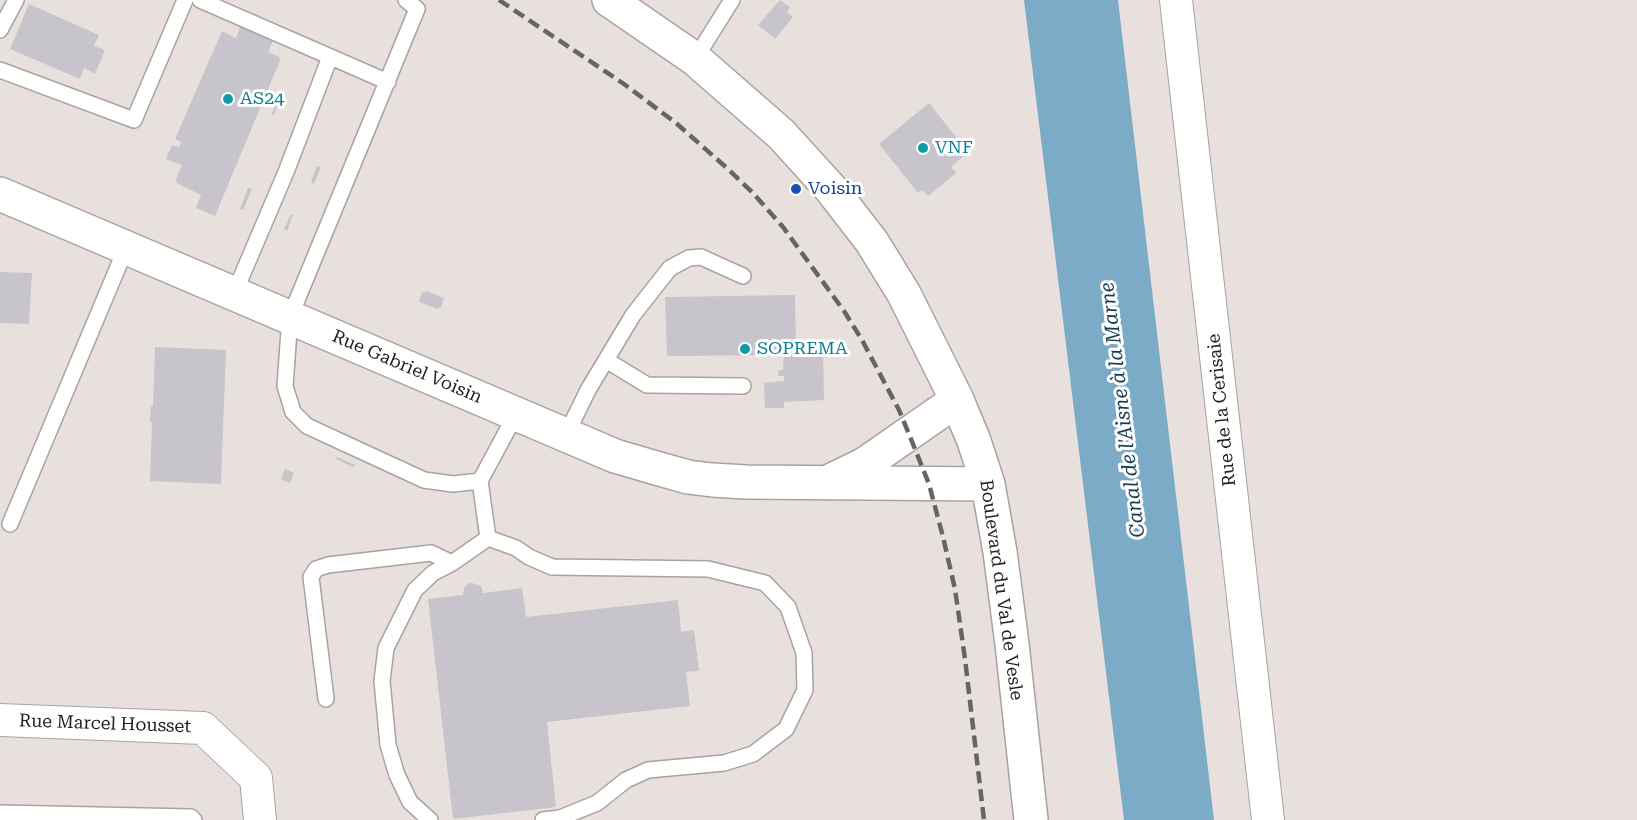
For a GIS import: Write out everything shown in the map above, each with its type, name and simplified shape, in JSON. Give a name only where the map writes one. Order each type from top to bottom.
[{"type":"street","name":"Boulevard du Val de Vesle","points":[[609,0],[695,59],[781,134],[831,189],[872,242],[904,294],[957,400],[988,484],[1012,644],[1031,820]]},
{"type":"street","name":"Rue de la Cerisaie","points":[[1176,0],[1268,820]]},
{"type":"street","name":"Rue Gabriel Voisin","points":[[0,194],[615,456],[688,477],[712,480],[988,484]]},
{"type":"street","name":"Rue Gabriel Voisin","points":[[828,482],[865,464],[957,400]]},
{"type":"street","name":"Rue Marcel Housset","points":[[0,720],[203,728],[256,778],[260,820]]},
{"type":"lane","points":[[0,30],[15,0]]},
{"type":"lane","points":[[0,70],[134,120],[185,0]]},
{"type":"lane","points":[[200,0],[388,82]]},
{"type":"lane","points":[[406,0],[417,9],[290,317],[285,386],[293,412],[307,426],[424,480],[453,484],[480,482]]},
{"type":"lane","points":[[695,59],[732,0]]},
{"type":"lane","points":[[234,294],[286,172],[330,57]]},
{"type":"lane","points":[[10,524],[126,248]]},
{"type":"lane","points":[[566,435],[588,390],[633,315],[670,268],[689,258],[701,257],[743,276]]},
{"type":"lane","points":[[606,360],[647,385],[743,386]]},
{"type":"lane","points":[[488,538],[480,482],[516,414]]},
{"type":"lane","points":[[430,820],[410,802],[397,775],[388,745],[382,681],[386,648],[415,590],[433,573],[488,538]]},
{"type":"lane","points":[[488,538],[516,548],[529,557],[552,567],[708,569],[765,583],[788,607],[804,653],[806,690],[786,729],[753,754],[724,763],[648,770],[626,780],[597,803],[560,818],[543,820]]},
{"type":"lane","points":[[326,699],[311,576],[316,569],[328,565],[431,553],[452,563]]},
{"type":"lane","points":[[0,813],[191,817],[194,820]]},
{"type":"water","name":"Canal de l'Aisne à la Marne","points":[[1024,0],[1118,0],[1214,820],[1124,820]]},
{"type":"building","points":[[780,0],[790,7],[787,12],[793,17],[775,39],[758,25]]},
{"type":"building","points":[[29,4],[99,35],[94,46],[105,50],[95,74],[84,68],[80,79],[10,49]]},
{"type":"building","name":"AS24","points":[[241,25],[273,40],[268,52],[281,58],[215,216],[196,208],[201,195],[175,182],[182,165],[166,159],[172,145],[179,147],[181,142],[175,139],[222,31],[236,38]]},
{"type":"building","points":[[277,101],[279,102],[274,115],[272,114]]},
{"type":"building","name":"VNF","points":[[929,103],[968,152],[951,167],[956,173],[928,196],[922,190],[918,193],[879,144]]},
{"type":"building","points":[[317,166],[321,167],[314,184],[311,182]]},
{"type":"building","points":[[248,188],[252,189],[243,210],[240,209]]},
{"type":"building","points":[[291,214],[293,215],[287,231],[284,229]]},
{"type":"building","points":[[0,272],[32,273],[29,324],[0,323]]},
{"type":"building","points":[[426,291],[444,298],[441,307],[438,309],[419,302],[422,292]]},
{"type":"building","name":"SOPREMA","points":[[795,295],[796,343],[823,342],[824,400],[784,402],[784,408],[765,408],[764,383],[784,381],[784,376],[778,376],[778,370],[783,370],[784,355],[667,356],[665,297]]},
{"type":"building","points":[[155,347],[226,350],[221,484],[150,481],[152,422],[150,422],[151,406],[153,406]]},
{"type":"building","points":[[337,457],[355,465],[353,467],[336,459]]},
{"type":"building","points":[[285,469],[294,473],[290,483],[281,479]]},
{"type":"building","points":[[467,584],[481,586],[483,593],[522,588],[526,617],[678,600],[681,632],[694,630],[699,671],[686,672],[690,706],[547,722],[556,807],[453,819],[428,599],[463,595]]},
{"type":"railway","points":[[499,0],[624,84],[676,123],[728,169],[783,227],[844,311],[862,340],[909,434],[929,484],[943,537],[955,589],[984,820]]},
{"type":"place","name":"AS24","points":[[228,99]]},
{"type":"place","name":"VNF","points":[[923,148]]},
{"type":"place","name":"Voisin","points":[[796,189]]},
{"type":"place","name":"SOPREMA","points":[[745,349]]}]
